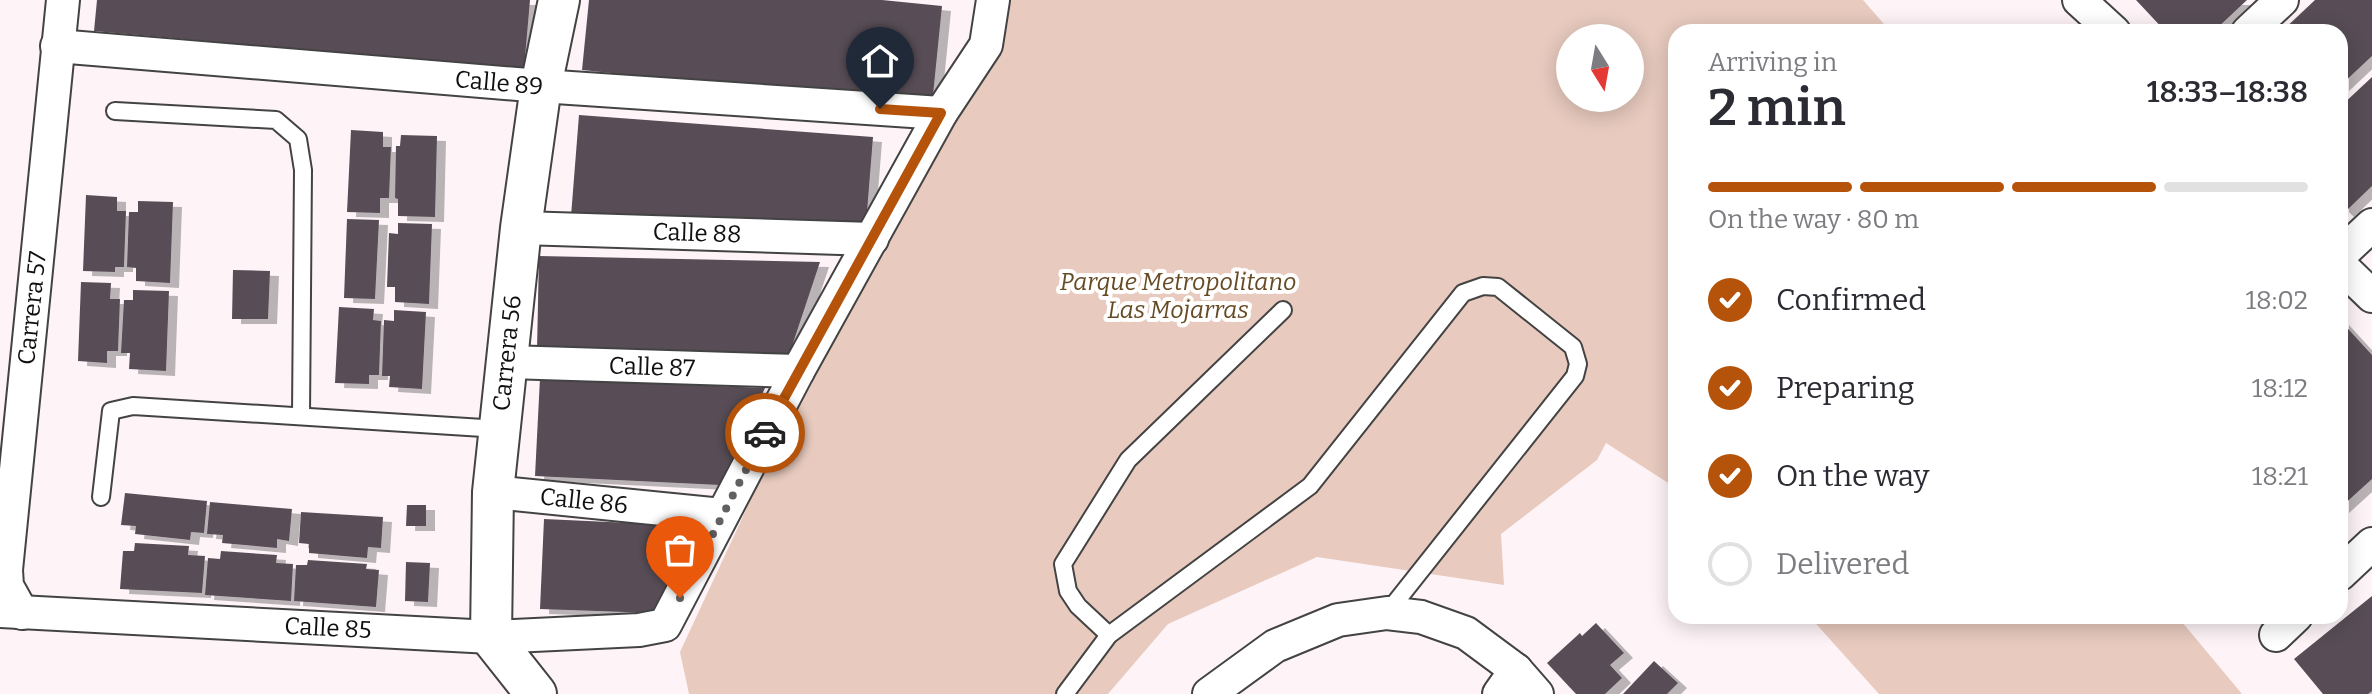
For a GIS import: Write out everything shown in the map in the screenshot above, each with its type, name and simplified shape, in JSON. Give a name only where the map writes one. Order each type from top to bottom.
[{"type":"street","name":"Carrera 57","points":[[11,612],[6,570],[63,0]]},
{"type":"street","name":"Carrera 56","points":[[491,637],[493,492],[506,362],[541,86],[559,0]]},
{"type":"street","points":[[722,515],[941,113],[986,45],[993,0]]},
{"type":"street","points":[[2079,0],[2105,24]]},
{"type":"street","points":[[2256,24],[2282,0]]},
{"type":"street","name":"Calle 89","points":[[57,46],[541,86],[941,113]]},
{"type":"street","points":[[2348,248],[2372,225]]},
{"type":"street","name":"Calle 88","points":[[521,228],[872,239]]},
{"type":"street","points":[[2348,273],[2372,296]]},
{"type":"street","name":"Calle 87","points":[[506,362],[798,371]]},
{"type":"street","name":"Calle 86","points":[[493,492],[722,515]]},
{"type":"street","name":"Calle 85","points":[[11,612],[491,637],[639,630],[665,625],[722,515]]},
{"type":"street","points":[[2348,566],[2372,544]]},
{"type":"street","points":[[1209,694],[1275,646],[1338,620],[1387,613],[1421,617],[1466,633],[1508,682],[1537,694]]},
{"type":"street","points":[[491,637],[536,694]]},
{"type":"lane","points":[[115,111],[276,120],[298,139],[303,170],[301,416]]},
{"type":"lane","points":[[1065,694],[1109,635],[1310,486],[1463,293],[1483,286],[1498,287],[1573,347],[1578,364],[1575,376],[1387,613]]},
{"type":"lane","points":[[1109,635],[1078,606],[1068,591],[1063,564],[1128,460],[1283,310]]},
{"type":"lane","points":[[101,497],[111,411],[133,406],[499,429]]},
{"type":"green space","name":"Parque Metropolitano Las Mojarras","points":[[984,0],[1863,0],[1884,24],[1668,24],[1668,483],[1606,443],[1597,460],[1501,534],[1504,585],[1317,557],[1168,624],[1108,694],[689,694],[680,652],[872,239],[941,113]]},
{"type":"green space","points":[[1816,624],[2184,624],[2242,694],[1879,694]]},
{"type":"building","points":[[97,0],[530,0],[524,69],[94,31]]},
{"type":"building","points":[[589,0],[882,0],[942,6],[932,105],[582,70]]},
{"type":"building","points":[[2136,0],[2247,0],[2222,24],[2158,24]]},
{"type":"building","points":[[2315,0],[2372,0],[2372,56],[2348,78],[2348,24],[2290,24]]},
{"type":"building","points":[[2372,77],[2372,186],[2348,209],[2348,100]]},
{"type":"building","points":[[579,115],[873,137],[865,237],[571,216]]},
{"type":"building","points":[[351,130],[383,132],[383,147],[391,147],[389,198],[380,198],[380,213],[347,212]]},
{"type":"building","points":[[401,135],[437,136],[435,217],[398,216],[398,199],[395,198],[396,146],[400,146]]},
{"type":"building","points":[[86,195],[117,197],[117,211],[126,211],[124,267],[115,267],[115,272],[83,271]]},
{"type":"building","points":[[138,201],[173,202],[170,283],[136,281],[136,268],[127,267],[129,212],[138,212]]},
{"type":"building","points":[[347,219],[379,220],[375,299],[344,298]]},
{"type":"building","points":[[398,223],[432,224],[429,304],[395,302],[395,287],[387,287],[389,233],[398,234]]},
{"type":"building","points":[[539,256],[820,262],[789,355],[537,350]]},
{"type":"building","points":[[233,270],[270,271],[268,319],[232,319]]},
{"type":"building","points":[[81,282],[111,283],[110,299],[120,299],[118,351],[107,351],[107,363],[78,361]]},
{"type":"building","points":[[133,290],[169,291],[166,371],[129,369],[130,353],[121,353],[124,300],[133,300]]},
{"type":"building","points":[[339,307],[374,309],[373,320],[381,321],[379,375],[369,375],[369,384],[335,383]]},
{"type":"building","points":[[394,310],[426,312],[422,389],[389,387],[390,376],[382,376],[384,320],[394,321]]},
{"type":"building","points":[[2348,329],[2372,355],[2372,479],[2348,501]]},
{"type":"building","points":[[540,378],[765,388],[720,485],[535,476]]},
{"type":"building","points":[[125,493],[207,501],[204,533],[191,532],[190,540],[135,534],[136,526],[121,525]]},
{"type":"building","points":[[210,502],[292,509],[289,541],[277,539],[277,548],[222,543],[223,535],[207,534]]},
{"type":"building","points":[[407,505],[426,505],[426,526],[406,526]]},
{"type":"building","points":[[301,512],[383,517],[381,548],[368,547],[367,558],[309,553],[309,544],[299,543]]},
{"type":"building","points":[[544,519],[696,526],[654,613],[540,609]]},
{"type":"building","points":[[135,543],[189,546],[188,555],[205,556],[202,593],[120,589],[123,551],[134,551]]},
{"type":"building","points":[[221,551],[277,555],[276,563],[293,564],[291,601],[205,595],[208,558],[220,559]]},
{"type":"building","points":[[308,560],[367,564],[366,569],[379,570],[376,607],[294,601],[296,565],[307,565]]},
{"type":"building","points":[[406,562],[430,563],[428,602],[405,601]]},
{"type":"building","points":[[2372,596],[2372,691],[2368,694],[2323,694],[2294,659],[2337,624],[2348,624],[2348,615]]},
{"type":"building","points":[[1596,623],[1624,653],[1610,665],[1622,678],[1605,694],[1576,694],[1547,663]]},
{"type":"building","points":[[1654,661],[1678,683],[1667,694],[1623,694]]},
{"type":"way so far","points":[[680,598],[765,433]]},
{"type":"route","points":[[765,433],[941,113],[880,109]]}]
